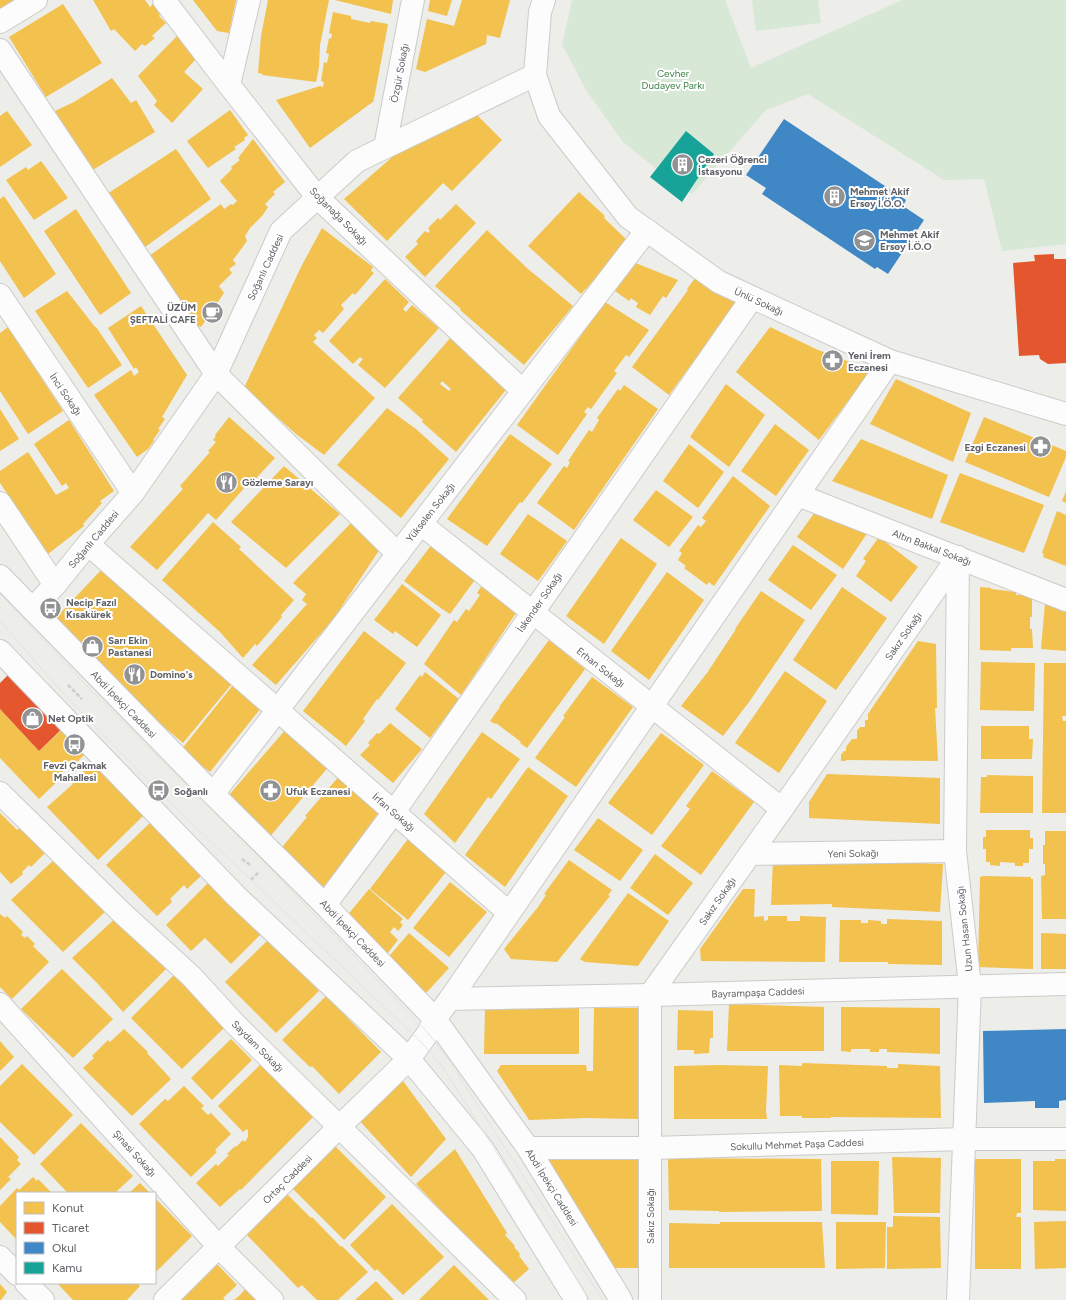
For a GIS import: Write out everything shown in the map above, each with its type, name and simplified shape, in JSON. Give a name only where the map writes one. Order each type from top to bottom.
[{"type":"street","points":[[0,22],[36,0]]},
{"type":"street","name":"Soğanağa Sokağı","points":[[164,0],[317,198],[524,391]]},
{"type":"street","points":[[229,85],[249,0]]},
{"type":"street","name":"Özgür Sokağı","points":[[385,147],[413,0]]},
{"type":"street","points":[[535,75],[540,12],[544,0]]},
{"type":"street","points":[[0,50],[216,374],[398,554]]},
{"type":"street","name":"Soğanlı Caddesi","points":[[32,608],[55,585],[88,544],[133,493],[216,374],[281,231],[357,161],[535,75]]},
{"type":"street","name":"Ünlü Sokağı","points":[[535,75],[549,116],[628,217],[719,282],[890,361],[1066,414]]},
{"type":"street","name":"Yükselen Sokağı","points":[[213,794],[647,230]]},
{"type":"street","name":"İnci Sokağı","points":[[0,295],[133,493]]},
{"type":"street","name":"İskender Sokağı","points":[[325,905],[394,812],[752,298]]},
{"type":"street","name":"Ortaç Caddesi","points":[[165,1300],[409,1059],[428,1033],[435,1019],[890,361]]},
{"type":"street","name":"Altın Bakkal Sokağı","points":[[798,495],[1066,600]]},
{"type":"street","points":[[0,503],[55,585]]},
{"type":"street","name":"Erhan Sokağı","points":[[421,524],[782,809]]},
{"type":"street","name":"İrfan Sokağı","points":[[88,544],[509,913]]},
{"type":"street","name":"Sakız Sokağı","points":[[650,1300],[650,995],[958,557]]},
{"type":"street","name":"Uzun Hasan Sokağı","points":[[958,557],[955,852],[970,986],[958,1300]]},
{"type":"street","name":"Abdi İpekçi Caddesi","points":[[0,576],[213,794],[325,905],[435,1019],[528,1148],[621,1300]]},
{"type":"street","points":[[0,651],[236,896],[409,1059],[483,1149],[576,1300]]},
{"type":"street","name":"Saydam Sokağı","points":[[0,793],[121,912],[191,976],[237,1026],[514,1300]]},
{"type":"street","name":"Yeni Sokağı","points":[[750,854],[955,852]]},
{"type":"street","name":"Bayrampaşa Caddesi","points":[[450,999],[1066,984]]},
{"type":"street","name":"Şinasi Sokağı","points":[[0,1004],[219,1247],[272,1300]]},
{"type":"street","name":"Sokullu Mehmet Paşa Caddesi","points":[[528,1148],[650,1148],[965,1139],[1066,1138]]},
{"type":"street","points":[[0,1257],[16,1273]]},
{"type":"street","points":[[27,1284],[43,1300]]},
{"type":"path","points":[[51,704],[68,685],[88,667]]},
{"type":"path","points":[[68,685],[82,699]]},
{"type":"path","points":[[236,896],[274,855]]},
{"type":"green space","name":"Cevher Dudayev Parkı","points":[[572,0],[725,0],[751,68],[902,0],[1066,0],[1066,244],[1002,251],[984,179],[944,180],[808,94],[766,110],[692,194],[664,175],[623,142],[586,90],[562,44]]},
{"type":"green space","points":[[752,0],[818,0],[821,23],[756,31]]},
{"type":"building: Konut","points":[[0,0],[22,0],[0,12]]},
{"type":"building: Konut","points":[[93,0],[145,0],[150,7],[153,4],[160,14],[159,16],[166,23],[152,36],[155,38],[145,46],[142,44],[135,51],[114,29],[111,31]]},
{"type":"building: Konut","points":[[193,0],[236,0],[229,33],[217,31]]},
{"type":"building: Konut","points":[[268,0],[329,0],[320,45],[319,67],[316,82],[262,75],[263,74],[258,73],[261,36]]},
{"type":"building: Konut","points":[[335,0],[393,0],[391,14]]},
{"type":"building: Konut","points":[[430,0],[452,0],[447,16],[428,11]]},
{"type":"building: Konut","points":[[462,0],[510,0],[500,38],[487,35],[486,44],[425,72],[416,69],[427,19],[454,26]]},
{"type":"building: Konut","points":[[63,4],[102,63],[46,97],[9,37]]},
{"type":"building: Konut","points":[[333,12],[351,16],[351,19],[370,23],[371,21],[388,24],[374,99],[373,98],[374,101],[310,148],[276,100],[320,86],[323,87],[324,82],[321,81],[324,62],[327,63],[329,54],[326,53],[329,38],[331,39],[332,34],[329,33]]},
{"type":"building: Konut","points":[[178,35],[195,60],[184,72],[203,89],[172,123],[154,105],[157,101],[138,76]]},
{"type":"building: Konut","points":[[112,78],[131,103],[136,100],[155,132],[91,171],[55,111],[74,102]]},
{"type":"building: Konut","points":[[230,110],[248,135],[244,138],[245,140],[234,147],[236,149],[208,168],[187,141]]},
{"type":"building: Konut","points":[[7,111],[32,145],[0,167],[0,116]]},
{"type":"building: Konut","points":[[476,114],[502,140],[452,191],[443,183],[387,241],[344,199],[397,153]]},
{"type":"building: Konut","points":[[253,139],[285,182],[273,192],[275,194],[265,204],[268,207],[245,236],[247,241],[233,260],[236,264],[229,269],[232,273],[219,286],[224,293],[201,327],[199,326],[195,328],[145,259],[221,204],[224,209],[231,204],[233,205],[237,201],[220,181],[232,169],[231,167],[240,160],[238,158]]},
{"type":"building: Konut","points":[[176,149],[211,199],[141,250],[104,196]]},
{"type":"building: Konut","points":[[41,161],[68,198],[34,220],[6,180],[26,167],[28,170]]},
{"type":"building: Konut","points":[[579,192],[605,216],[604,218],[629,242],[581,294],[528,246]]},
{"type":"building: Konut","points":[[4,196],[56,274],[24,298],[0,261],[0,199]]},
{"type":"building: Konut","points":[[456,204],[476,223],[425,277],[405,257],[418,244],[416,241],[425,231],[428,233],[430,231],[428,228],[438,218],[440,220]]},
{"type":"building: Konut","points":[[76,209],[131,293],[100,315],[44,231]]},
{"type":"building: Konut","points":[[322,228],[373,267],[371,271],[374,273],[355,295],[353,293],[341,305],[344,309],[323,333],[319,330],[314,335],[317,338],[313,342],[375,398],[324,455],[296,434],[244,388],[301,267]]},
{"type":"building: Konut","points":[[487,230],[528,269],[573,306],[524,365],[460,310],[461,309],[435,286]]},
{"type":"building: Konut","points":[[633,262],[678,280],[666,298],[663,296],[650,315],[636,307],[638,303],[631,298],[629,301],[615,291]]},
{"type":"building: Konut","points":[[698,274],[736,303],[669,395],[632,367]]},
{"type":"building: Konut","points":[[385,279],[409,302],[403,309],[406,312],[412,305],[439,328],[385,388],[358,365],[363,359],[360,357],[353,364],[329,341]]},
{"type":"building: Konut","points":[[67,291],[96,327],[122,365],[88,388],[35,311]]},
{"type":"building: Konut","points":[[605,302],[649,330],[629,357],[626,355],[614,371],[617,373],[591,409],[588,407],[584,412],[587,414],[558,455],[517,425]]},
{"type":"building: Konut","points":[[141,306],[187,375],[162,417],[165,419],[158,429],[160,430],[153,440],[154,441],[148,449],[137,457],[94,395],[131,370],[134,376],[139,372],[136,367],[134,369],[108,328]]},
{"type":"building: Konut","points":[[8,327],[63,411],[28,434],[0,391],[0,333]]},
{"type":"building: Konut","points":[[770,327],[818,350],[871,370],[819,440],[736,372]]},
{"type":"building: Konut","points":[[452,336],[509,386],[456,452],[422,422],[423,420],[398,398]],"holes":[[[442,381],[451,389],[449,391],[440,384]]]},
{"type":"building: Konut","points":[[896,379],[971,413],[953,462],[870,424]]},
{"type":"building: Konut","points":[[726,384],[765,415],[729,467],[690,437]]},
{"type":"building: Konut","points":[[624,385],[658,409],[574,530],[537,503],[564,466],[567,468],[570,462],[568,461],[589,430],[592,432],[599,420],[597,418],[618,389],[620,391]]},
{"type":"building: Konut","points":[[387,408],[416,429],[449,459],[401,518],[337,465]]},
{"type":"building: Konut","points":[[0,409],[19,439],[0,451]]},
{"type":"building: Konut","points":[[229,417],[275,458],[248,487],[246,486],[216,520],[208,513],[157,570],[130,547],[183,489],[180,486],[210,452],[208,451],[216,442],[213,440],[216,436],[215,435]]},
{"type":"building: Konut","points":[[984,417],[1066,451],[1066,457],[1049,497],[965,462]]},
{"type":"building: Konut","points":[[69,420],[114,491],[100,501],[102,503],[83,524],[84,526],[48,554],[0,483],[0,471],[28,452],[56,495],[69,488],[66,483],[62,486],[34,444]]},
{"type":"building: Konut","points":[[775,424],[809,450],[776,496],[741,471]]},
{"type":"building: Konut","points":[[510,434],[552,464],[522,503],[520,502],[487,546],[447,519]]},
{"type":"building: Konut","points":[[861,439],[948,475],[932,519],[832,481]]},
{"type":"building: Konut","points":[[689,444],[724,472],[698,508],[663,481]]},
{"type":"building: Konut","points":[[284,466],[340,514],[286,568],[231,522]]},
{"type":"building: Konut","points":[[960,473],[1044,505],[1024,553],[940,522]]},
{"type":"building: Konut","points":[[733,476],[770,506],[714,586],[709,582],[707,585],[684,568],[686,566],[678,560],[682,553],[679,551],[698,525],[701,527],[706,521],[702,518]]},
{"type":"building: Konut","points":[[656,490],[693,517],[669,547],[633,520]]},
{"type":"building: Konut","points":[[1066,491],[1066,503],[1062,501]]},
{"type":"building: Konut","points":[[820,505],[868,532],[843,569],[797,537]]},
{"type":"building: Konut","points":[[1057,511],[1066,515],[1066,566],[1043,557],[1044,554],[1042,553]]},
{"type":"building: Konut","points":[[528,514],[567,541],[538,581],[500,554]]},
{"type":"building: Konut","points":[[213,522],[241,547],[239,549],[294,600],[281,615],[282,617],[257,646],[255,644],[243,658],[220,632],[162,580]]},
{"type":"building: Konut","points":[[351,523],[380,549],[330,624],[276,685],[252,665],[307,604],[302,600],[306,594],[293,583]]},
{"type":"building: Konut","points":[[879,537],[918,567],[891,602],[856,576],[866,561],[863,559]]},
{"type":"building: Konut","points":[[621,538],[657,564],[604,644],[566,616]]},
{"type":"building: Konut","points":[[433,543],[477,577],[450,614],[404,581]]},
{"type":"building: Konut","points":[[793,545],[837,575],[811,610],[768,580]]},
{"type":"building: Konut","points":[[105,566],[235,680],[183,743],[115,685],[50,624]]},
{"type":"building: Konut","points":[[667,572],[704,600],[649,680],[611,651]]},
{"type":"building: Konut","points":[[485,581],[520,607],[461,695],[424,664],[454,620],[457,622],[466,609],[469,611],[480,595],[477,593]]},
{"type":"building: Konut","points":[[402,584],[441,615],[417,647],[395,631],[393,634],[374,620]]},
{"type":"building: Konut","points":[[842,587],[887,618],[836,690],[793,660]]},
{"type":"building: Konut","points":[[980,587],[1016,592],[1016,595],[1032,595],[1032,617],[1030,617],[1030,629],[1032,629],[1033,648],[1011,648],[1011,651],[980,650]]},
{"type":"building: Konut","points":[[761,591],[805,620],[749,702],[723,736],[681,706],[707,673]]},
{"type":"building: Konut","points":[[1045,603],[1066,612],[1066,651],[1041,649]]},
{"type":"building: Konut","points":[[364,631],[406,663],[378,700],[377,699],[363,719],[365,721],[346,746],[303,711]]},
{"type":"building: Konut","points":[[549,640],[585,669],[527,748],[496,723],[495,724],[490,721]]},
{"type":"building: Konut","points":[[918,641],[936,644],[937,708],[935,708],[938,761],[841,761],[841,755],[844,751],[846,751],[846,747],[852,739],[857,739],[857,731],[860,727],[865,727],[865,720],[868,720],[868,714]]},
{"type":"building: Konut","points":[[981,662],[1035,663],[1034,711],[980,710]]},
{"type":"building: Konut","points":[[1044,663],[1066,663],[1066,716],[1062,716],[1063,721],[1066,721],[1066,813],[1042,813]]},
{"type":"building: Konut","points":[[785,671],[827,701],[779,773],[735,743]]},
{"type":"building: Konut","points":[[425,672],[459,699],[430,738],[395,709],[420,675],[422,677]]},
{"type":"building: Konut","points":[[592,677],[633,707],[576,787],[535,758],[565,717],[563,716]]},
{"type":"building: Konut","points":[[233,685],[261,708],[210,772],[181,750]]},
{"type":"building: Konut","points":[[0,709],[39,751],[64,728],[86,753],[71,768],[69,765],[62,772],[64,775],[39,799],[0,758]]},
{"type":"building: Konut","points":[[390,723],[422,749],[393,783],[360,755],[370,745],[368,743],[377,733],[379,734]]},
{"type":"building: Konut","points":[[981,726],[1029,726],[1029,739],[1033,739],[1032,759],[981,759]]},
{"type":"building: Konut","points":[[287,728],[330,765],[268,839],[229,795]]},
{"type":"building: Konut","points":[[482,732],[520,759],[491,799],[488,797],[455,843],[424,814]]},
{"type":"building: Konut","points":[[661,733],[704,765],[652,835],[608,803]]},
{"type":"building: Konut","points":[[93,761],[145,814],[98,860],[47,807],[73,784],[72,783]]},
{"type":"building: Konut","points":[[528,767],[568,796],[505,887],[465,855]]},
{"type":"building: Konut","points":[[712,771],[754,802],[701,875],[661,846],[690,809],[686,806]]},
{"type":"building: Konut","points":[[341,774],[385,809],[320,891],[279,851],[307,817],[305,816]]},
{"type":"building: Konut","points":[[827,774],[940,778],[940,824],[809,818],[809,802]]},
{"type":"building: Konut","points":[[987,775],[1033,776],[1033,813],[980,813],[981,777],[987,777]]},
{"type":"building: Konut","points":[[0,813],[17,830],[22,826],[46,852],[31,867],[29,865],[22,872],[23,874],[11,884],[0,872]]},
{"type":"building: Konut","points":[[598,818],[643,850],[620,881],[574,850]]},
{"type":"building: Konut","points":[[152,821],[203,874],[187,889],[184,885],[170,899],[172,902],[157,916],[106,865]]},
{"type":"building: Konut","points":[[986,830],[1030,830],[1030,838],[1033,838],[1033,849],[1029,849],[1029,863],[1023,863],[1023,866],[1015,866],[1015,863],[1000,862],[1000,866],[990,865],[990,862],[986,862],[986,849],[983,849],[983,837],[986,837]]},
{"type":"building: Konut","points":[[1045,831],[1066,831],[1066,919],[1042,919],[1041,876],[1045,875],[1045,864],[1043,864],[1043,845],[1045,845]]},
{"type":"building: Konut","points":[[408,839],[446,872],[408,920],[370,889]]},
{"type":"building: Konut","points":[[655,854],[693,883],[668,915],[630,888]]},
{"type":"building: Konut","points":[[56,858],[108,909],[63,952],[11,900]]},
{"type":"building: Konut","points":[[569,860],[612,890],[608,895],[610,896],[557,962],[511,959],[504,949],[538,907],[546,895],[544,894]]},
{"type":"building: Konut","points":[[773,860],[834,860],[943,864],[940,912],[832,907],[832,904],[771,905]]},
{"type":"building: Konut","points":[[980,877],[1031,877],[1031,879],[1033,879],[1033,969],[978,967]]},
{"type":"building: Konut","points":[[210,881],[261,934],[231,964],[205,938],[191,951],[166,925]]},
{"type":"building: Konut","points":[[450,882],[487,912],[449,957],[413,928]]},
{"type":"building: Konut","points":[[369,889],[403,919],[400,922],[403,925],[398,931],[394,927],[390,932],[398,940],[383,959],[346,917]]},
{"type":"building: Konut","points":[[743,889],[755,889],[754,917],[764,916],[764,921],[768,920],[768,916],[787,916],[787,921],[800,921],[800,916],[826,917],[825,962],[701,961],[700,949]]},
{"type":"building: Konut","points":[[628,893],[669,921],[638,966],[585,962],[580,959]]},
{"type":"building: Konut","points":[[0,914],[5,918],[7,916],[23,932],[21,935],[25,938],[27,936],[35,944],[33,946],[49,962],[12,999],[0,987]]},
{"type":"building: Konut","points":[[117,917],[167,968],[123,1012],[72,958]]},
{"type":"building: Konut","points":[[887,919],[942,921],[942,965],[888,964],[888,962],[839,962],[840,920],[861,920],[861,923],[868,923],[868,920],[881,921],[881,924],[887,924]]},
{"type":"building: Konut","points":[[409,933],[449,968],[427,992],[419,993],[384,962]]},
{"type":"building: Konut","points":[[1041,933],[1066,934],[1066,969],[1041,969]]},
{"type":"building: Konut","points":[[268,940],[319,991],[276,1033],[225,982]]},
{"type":"building: Konut","points":[[62,969],[113,1019],[73,1058],[21,1009]]},
{"type":"building: Konut","points":[[174,975],[226,1026],[182,1069],[131,1018]]},
{"type":"building: Konut","points":[[326,996],[381,1052],[339,1094],[312,1066],[310,1067],[282,1040]]},
{"type":"building: Konut","points":[[729,1004],[824,1007],[824,1051],[727,1051]]},
{"type":"building: Konut","points":[[841,1007],[940,1008],[940,1054],[887,1052],[887,1049],[879,1049],[879,1052],[870,1052],[870,1049],[851,1049],[851,1052],[841,1051]]},
{"type":"building: Konut","points":[[485,1008],[579,1008],[579,1054],[484,1054]]},
{"type":"building: Konut","points":[[594,1008],[638,1008],[638,1119],[586,1118],[529,1120],[497,1071],[501,1065],[586,1065],[587,1071],[593,1071]]},
{"type":"building: Konut","points":[[678,1010],[713,1011],[713,1038],[710,1038],[709,1053],[694,1054],[694,1050],[677,1050]]},
{"type":"building: Konut","points":[[124,1029],[148,1052],[147,1053],[171,1079],[132,1116],[83,1068],[94,1058],[92,1056],[108,1040],[110,1042]]},
{"type":"building: Konut","points":[[231,1039],[252,1060],[212,1100],[191,1078]]},
{"type":"building: Konut","points":[[0,1041],[14,1057],[0,1071]]},
{"type":"building: Konut","points":[[802,1063],[887,1066],[887,1068],[898,1068],[898,1064],[940,1066],[941,1118],[802,1118],[802,1116],[780,1116],[779,1065],[802,1066]]},
{"type":"building: Konut","points":[[22,1064],[73,1115],[34,1155],[0,1122],[0,1086]]},
{"type":"building: Konut","points":[[261,1064],[313,1117],[241,1190],[240,1189],[220,1207],[196,1183],[216,1164],[218,1166],[229,1155],[227,1154],[235,1146],[236,1147],[243,1140],[245,1142],[248,1137],[248,1131],[247,1129],[243,1132],[218,1106]]},
{"type":"building: Konut","points":[[674,1066],[768,1066],[767,1119],[674,1119]]},
{"type":"building: Konut","points":[[400,1077],[446,1139],[411,1177],[357,1118]]},
{"type":"building: Konut","points":[[184,1086],[204,1106],[201,1108],[208,1115],[211,1113],[231,1134],[215,1150],[217,1152],[191,1177],[139,1124],[165,1099],[168,1101]]},
{"type":"building: Konut","points":[[81,1123],[133,1176],[116,1192],[67,1192],[40,1164]]},
{"type":"building: Konut","points":[[0,1137],[19,1157],[17,1160],[21,1164],[8,1177],[11,1179],[0,1190]]},
{"type":"building: Konut","points":[[333,1144],[386,1197],[344,1240],[290,1186]]},
{"type":"building: Konut","points":[[455,1149],[507,1233],[505,1235],[515,1246],[514,1247],[520,1254],[519,1256],[529,1269],[512,1284],[416,1184]]},
{"type":"building: Konut","points":[[549,1156],[639,1158],[641,1268],[608,1268],[547,1169]]},
{"type":"building: Konut","points":[[892,1157],[941,1158],[940,1213],[894,1213]]},
{"type":"building: Konut","points":[[668,1158],[821,1159],[822,1211],[719,1212],[669,1210]]},
{"type":"building: Konut","points":[[975,1159],[1021,1159],[1021,1213],[1017,1213],[1016,1217],[1021,1217],[1021,1269],[975,1269]]},
{"type":"building: Konut","points":[[1055,1159],[1066,1159],[1066,1211],[1033,1210],[1033,1161],[1055,1161]]},
{"type":"building: Konut","points":[[831,1161],[879,1161],[878,1215],[831,1214]]},
{"type":"building: Konut","points":[[33,1177],[37,1181],[38,1179],[51,1192],[16,1192],[16,1239],[0,1222],[0,1206],[17,1188],[19,1190]]},
{"type":"building: Konut","points":[[140,1183],[149,1192],[130,1192]]},
{"type":"building: Konut","points":[[285,1192],[368,1272],[338,1300],[317,1300],[302,1285],[298,1288],[245,1233]]},
{"type":"building: Konut","points":[[156,1199],[192,1236],[156,1272]]},
{"type":"building: Konut","points":[[392,1204],[444,1257],[403,1295],[377,1269],[375,1271],[350,1245]]},
{"type":"building: Konut","points":[[893,1216],[940,1217],[941,1268],[887,1269],[887,1227],[893,1227]]},
{"type":"building: Konut","points":[[1066,1221],[1066,1268],[1035,1269],[1034,1222]]},
{"type":"building: Konut","points":[[720,1222],[822,1222],[825,1268],[669,1268],[669,1223],[720,1224]]},
{"type":"building: Konut","points":[[836,1222],[886,1222],[885,1268],[836,1269]]},
{"type":"building: Konut","points":[[216,1263],[237,1285],[223,1298],[225,1300],[177,1300]]},
{"type":"building: Konut","points":[[454,1265],[489,1300],[419,1300]]},
{"type":"building: Konut","points":[[376,1281],[394,1300],[355,1300]]},
{"type":"building: Konut","points":[[0,1284],[7,1292],[1,1300],[0,1300]]},
{"type":"building: Konut","points":[[58,1284],[138,1284],[140,1286],[127,1300],[73,1300]]},
{"type":"building: Konut","points":[[246,1288],[257,1300],[234,1300],[240,1295]]},
{"type":"building: Ticaret","points":[[1054,254],[1054,259],[1066,259],[1066,363],[1048,364],[1040,359],[1039,355],[1019,356],[1013,263],[1035,261],[1034,255]]},
{"type":"building: Ticaret","name":"Net Optik","points":[[12,671],[64,727],[39,751],[0,709],[0,683]]},
{"type":"building: Okul","name":"Mehmet Akif Ersoy İ.Ö.O.","points":[[784,119],[906,200],[903,206],[924,220],[888,274],[877,267],[875,269],[762,194],[766,188],[746,175]]},
{"type":"building: Okul","points":[[1066,1029],[1066,1100],[1059,1101],[1059,1108],[1035,1108],[1035,1101],[984,1103],[983,1031]]},
{"type":"building: Kamu","name":"Cezeri Öğrenci İstasyonu","points":[[686,131],[714,154],[682,202],[650,177]]},
{"type":"tram line","points":[[0,594],[77,676],[266,864],[428,1033],[448,1059],[603,1300]]},
{"type":"tram line","points":[[0,621],[62,692],[158,791],[421,1042],[442,1066],[590,1300]]},
{"type":"place","name":"Cezeri Öğrenci İstasyonu","points":[[683,165]]},
{"type":"place","name":"Mehmet Akif Ersoy İ.Ö.O.","points":[[834,197]]},
{"type":"place","name":"Mehmet Akif Ersoy İ.Ö.O","points":[[865,240]]},
{"type":"place","name":"ÜZÜM ŞEFTALİ CAFE","points":[[212,313]]},
{"type":"place","name":"Yeni İrem Eczanesi","points":[[832,361]]},
{"type":"place","name":"Ezgi Eczanesi","points":[[1041,447]]},
{"type":"place","name":"Gözleme Sarayı","points":[[227,482]]},
{"type":"place","name":"Necip Fazıl Kısakürek","points":[[51,608]]},
{"type":"place","name":"Sarı Ekin Pastanesi","points":[[93,646]]},
{"type":"place","name":"Domino's","points":[[134,674]]},
{"type":"place","name":"Net Optik","points":[[32,718]]},
{"type":"place","name":"Fevzi Çakmak Mahallesi","points":[[75,745]]},
{"type":"place","name":"Soğanlı","points":[[158,791]]},
{"type":"place","name":"Ufuk Eczanesi","points":[[270,791]]}]
